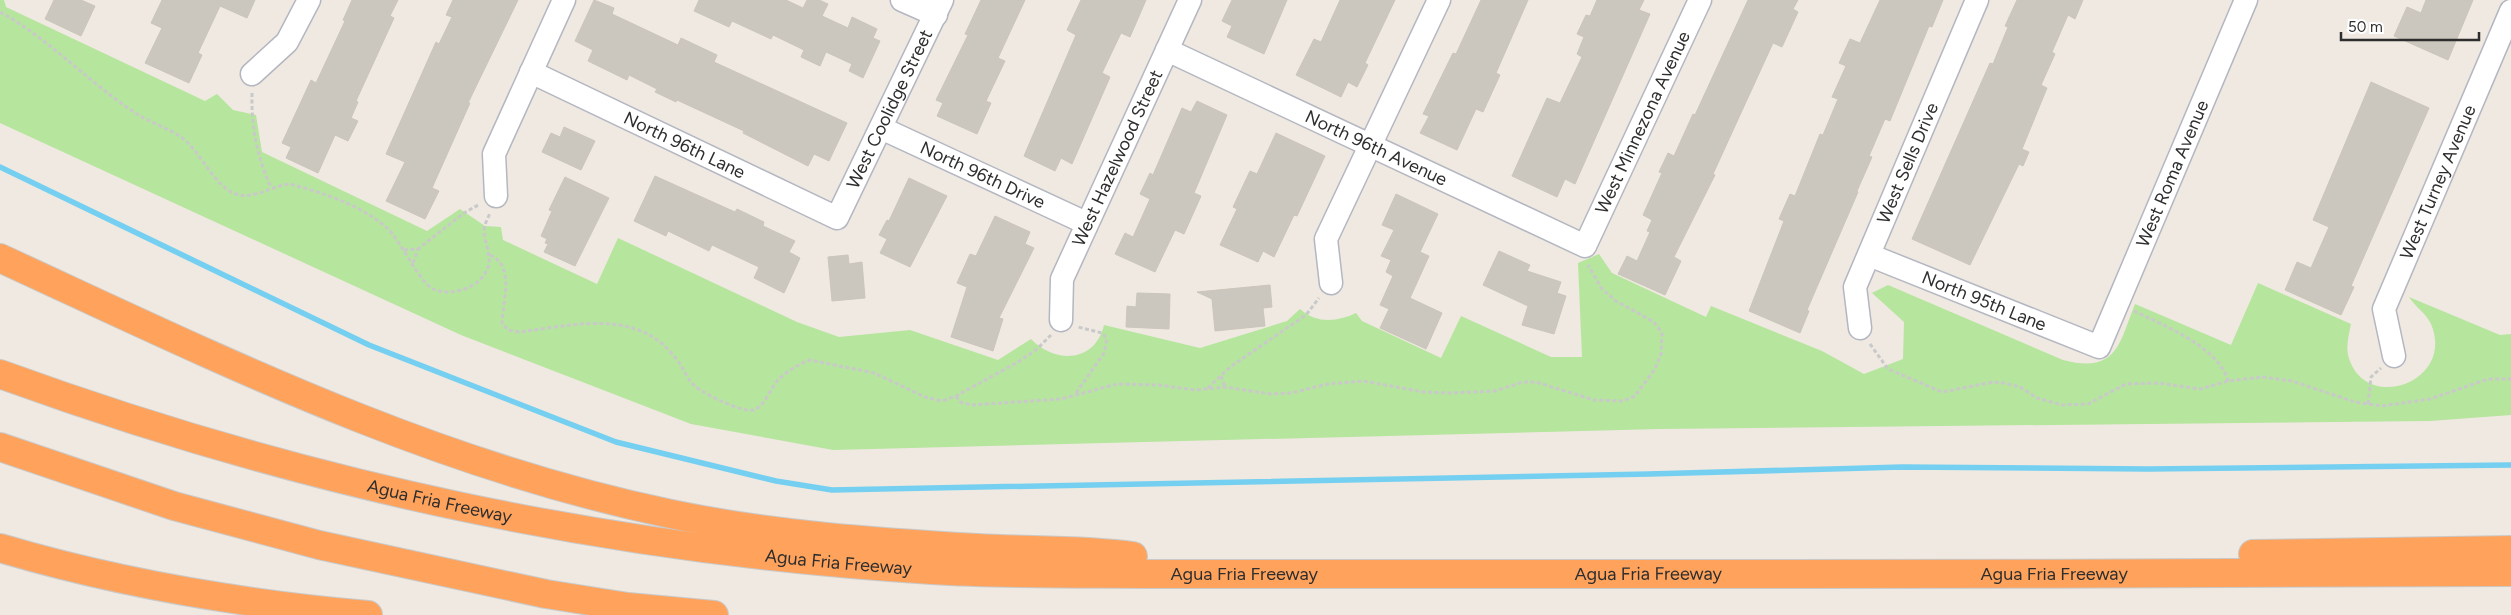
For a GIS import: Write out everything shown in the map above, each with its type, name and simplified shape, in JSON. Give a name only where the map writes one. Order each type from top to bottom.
[{"type":"highway","points":[[0,258],[316,402],[461,457],[584,493],[672,514],[780,531],[898,544],[1129,556],[1218,574]]},
{"type":"highway","name":"Agua Fria Freeway","points":[[0,374],[98,410],[256,458],[422,500],[578,530],[714,550],[929,570],[992,573],[1218,574],[2511,572]]},
{"type":"highway","points":[[0,447],[174,506],[346,551],[546,594],[628,607],[714,615]]},
{"type":"highway","points":[[0,548],[76,570],[132,583],[238,601],[368,615]]},
{"type":"highway","points":[[1950,573],[2070,557],[2511,550]]},
{"type":"street","points":[[252,74],[287,42],[309,0]]},
{"type":"street","points":[[496,196],[494,154],[564,0]]},
{"type":"street","points":[[902,0],[939,8]]},
{"type":"street","name":"West Hazelwood Street","points":[[1061,320],[1062,279],[1086,223],[1190,0]]},
{"type":"street","points":[[1331,283],[1326,239],[1439,0]]},
{"type":"street","name":"West Minnezona Avenue","points":[[1585,246],[1700,0]]},
{"type":"street","name":"West Sells Drive","points":[[1860,328],[1855,287],[1977,0]]},
{"type":"street","name":"West Roma Avenue","points":[[2099,347],[2246,0]]},
{"type":"street","name":"West Coolidge Street","points":[[837,218],[939,8]]},
{"type":"street","name":"West Turney Avenue","points":[[2394,356],[2384,309],[2511,11]]},
{"type":"street","name":"North 96th Avenue","points":[[1167,50],[1585,246]]},
{"type":"street","name":"North 96th Lane","points":[[531,72],[837,218]]},
{"type":"street","name":"North 96th Drive","points":[[881,128],[1086,223]]},
{"type":"street","name":"North 95th Lane","points":[[1869,255],[2099,347]]},
{"type":"path","points":[[0,12],[18,21],[132,112],[182,138],[202,158],[224,188],[245,196],[257,194],[271,187],[290,184],[350,205],[387,228],[430,288],[443,293],[456,291],[473,284],[485,275],[490,254],[484,230],[496,196]]},
{"type":"path","points":[[252,74],[251,114],[262,164],[271,187]]},
{"type":"path","points":[[413,263],[418,249],[464,213],[496,196]]},
{"type":"path","points":[[956,396],[960,402],[971,405],[986,405],[1062,399],[1076,393],[1117,384],[1159,385],[1195,390],[1224,387],[1271,394],[1291,393],[1328,384],[1362,381],[1424,392],[1465,393],[1495,391],[1523,382],[1536,382],[1594,400],[1623,402],[1635,396],[1655,368],[1661,354],[1662,333],[1654,322],[1616,301],[1602,289],[1591,275],[1586,261],[1585,246]]},
{"type":"path","points":[[404,250],[418,249]]},
{"type":"path","points":[[490,254],[499,259],[506,271],[502,323],[508,330],[519,332],[603,323],[621,325],[638,330],[654,338],[668,351],[694,386],[735,407],[754,410],[761,404],[780,379],[810,360],[874,373],[934,400],[942,401],[956,396],[1024,358],[1037,348],[1061,320],[1102,333],[1107,339],[1104,353],[1076,393]]},
{"type":"path","points":[[1208,388],[1230,367],[1306,315],[1331,283]]},
{"type":"path","points":[[2118,304],[2209,353],[2224,368],[2228,381]]},
{"type":"path","points":[[1860,328],[1888,369],[1942,392],[1986,383],[2004,383],[2020,387],[2037,398],[2048,402],[2075,405],[2088,404],[2126,384],[2158,383],[2200,389],[2228,381],[2262,377],[2278,379],[2368,404],[2382,406],[2430,399],[2488,379],[2511,379]]},
{"type":"path","points":[[2368,404],[2371,377],[2394,356]]},
{"type":"path","points":[[1221,376],[1224,387]]},
{"type":"green space","points":[[0,0],[4,0],[6,7],[205,101],[217,94],[233,110],[256,115],[262,152],[427,231],[460,209],[485,226],[501,227],[503,240],[597,284],[618,238],[797,322],[839,337],[910,330],[998,360],[1031,339],[1051,353],[1073,356],[1083,353],[1092,347],[1099,338],[1104,325],[1200,348],[1287,321],[1300,309],[1313,317],[1327,320],[1334,320],[1356,313],[1362,321],[1441,358],[1461,316],[1551,357],[1582,357],[1578,263],[1599,254],[1612,273],[1706,317],[1711,306],[1822,351],[1864,374],[1903,359],[1904,322],[1872,293],[1888,285],[2063,360],[2095,363],[2105,359],[2113,352],[2125,332],[2135,304],[2231,345],[2258,283],[2351,324],[2348,355],[2357,373],[2371,384],[2387,387],[2404,384],[2420,376],[2431,362],[2435,345],[2431,324],[2409,297],[2500,335],[2511,334],[2511,415],[2430,421],[1660,429],[833,450],[691,424],[461,335],[0,123]]},
{"type":"building","points":[[54,0],[81,0],[95,6],[81,36],[45,19]]},
{"type":"building","points":[[162,0],[255,0],[247,18],[220,6],[198,53],[202,55],[189,83],[145,63],[162,28],[151,23]]},
{"type":"building","points":[[352,0],[398,0],[390,16],[394,18],[356,101],[358,102],[351,118],[358,121],[348,141],[335,135],[318,173],[286,158],[291,147],[282,143],[311,80],[316,83],[345,21],[343,20]]},
{"type":"building","points":[[453,0],[518,0],[468,103],[470,103],[432,188],[439,191],[425,219],[386,201],[405,162],[386,154],[436,42],[439,44],[452,17],[446,15]]},
{"type":"building","points":[[594,0],[614,8],[612,14],[678,45],[681,38],[717,55],[714,62],[847,123],[829,161],[814,154],[808,166],[743,133],[744,131],[677,100],[676,102],[655,92],[657,89],[629,75],[627,80],[588,61],[593,50],[575,41]]},
{"type":"building","points":[[699,0],[786,0],[803,8],[807,0],[819,0],[828,4],[822,16],[848,28],[852,17],[877,29],[873,38],[880,41],[863,78],[849,71],[852,64],[826,52],[820,66],[801,57],[804,50],[773,35],[771,39],[732,21],[729,27],[694,11]]},
{"type":"building","points":[[981,0],[1025,0],[998,58],[1005,61],[986,101],[991,103],[977,134],[937,116],[943,103],[936,100],[968,35],[965,34]]},
{"type":"building","points":[[1081,0],[1146,0],[1130,37],[1121,33],[1102,73],[1110,77],[1072,164],[1061,158],[1055,171],[1024,156],[1076,35],[1067,30]]},
{"type":"building","points":[[1232,0],[1287,0],[1264,54],[1227,37],[1232,26],[1222,21]]},
{"type":"building","points":[[1340,0],[1395,0],[1365,63],[1368,65],[1357,87],[1348,82],[1341,97],[1296,75],[1314,39],[1321,42]]},
{"type":"building","points":[[1481,0],[1528,0],[1496,73],[1500,75],[1483,112],[1476,109],[1457,150],[1420,133],[1429,116],[1423,114],[1453,53],[1456,54]]},
{"type":"building","points":[[1597,0],[1644,0],[1639,10],[1650,14],[1575,184],[1565,179],[1557,197],[1512,176],[1547,98],[1560,103],[1582,57],[1577,54],[1584,37],[1577,34],[1586,15],[1590,16]]},
{"type":"building","points":[[1748,0],[1798,0],[1793,9],[1798,12],[1782,47],[1773,43],[1713,174],[1715,175],[1674,257],[1681,261],[1665,295],[1618,274],[1627,256],[1637,261],[1650,232],[1647,231],[1652,220],[1643,215],[1662,173],[1659,172],[1668,153],[1674,156]]},
{"type":"building","points":[[1880,0],[1943,0],[1932,27],[1929,26],[1890,121],[1885,119],[1869,156],[1872,157],[1807,310],[1809,311],[1800,333],[1749,311],[1784,221],[1779,219],[1790,194],[1795,196],[1820,134],[1823,135],[1838,99],[1832,97],[1846,66],[1839,63],[1850,39],[1860,43]]},
{"type":"building","points":[[2017,0],[2083,0],[2075,19],[2068,15],[2052,52],[2055,54],[2041,85],[2047,88],[2022,149],[2029,152],[2023,166],[2019,164],[1970,265],[1912,239],[1990,63],[1993,64],[2008,27],[2005,26]]},
{"type":"building","points":[[2426,0],[2473,0],[2448,60],[2394,36],[2407,7],[2421,13]]},
{"type":"building","points":[[2371,82],[2429,108],[2351,286],[2354,287],[2341,315],[2285,290],[2297,262],[2311,268],[2329,227],[2313,220]]},
{"type":"building","points":[[1197,101],[1227,115],[1194,193],[1201,196],[1184,234],[1175,230],[1155,272],[1115,254],[1125,233],[1133,237],[1150,199],[1140,194],[1150,173],[1153,175],[1182,108],[1191,112]]},
{"type":"building","points":[[564,127],[595,141],[581,170],[542,152],[551,133],[560,137]]},
{"type":"building","points":[[1276,133],[1325,156],[1297,216],[1294,215],[1274,257],[1263,251],[1258,262],[1220,245],[1237,209],[1233,207],[1250,171],[1257,174]]},
{"type":"building","points":[[655,176],[735,212],[737,209],[764,222],[763,226],[795,241],[789,252],[800,258],[784,293],[754,278],[759,267],[712,245],[709,251],[668,231],[666,236],[634,221]]},
{"type":"building","points":[[565,177],[609,198],[575,266],[544,252],[548,244],[545,243],[547,239],[541,236],[552,211],[549,210]]},
{"type":"building","points":[[909,178],[947,196],[910,267],[880,253],[887,239],[879,235],[887,220],[889,221]]},
{"type":"building","points":[[1396,194],[1438,214],[1420,252],[1429,256],[1410,298],[1442,313],[1426,349],[1380,328],[1389,309],[1380,305],[1393,276],[1386,272],[1391,260],[1381,256],[1394,230],[1382,225]]},
{"type":"building","points":[[995,216],[1030,232],[1025,244],[1034,248],[999,318],[1003,319],[993,351],[951,337],[967,287],[957,283],[970,254],[976,256]]},
{"type":"building","points":[[1499,251],[1530,265],[1527,271],[1561,282],[1557,293],[1566,296],[1554,334],[1522,325],[1528,306],[1483,285]]},
{"type":"building","points":[[848,255],[849,264],[862,262],[865,298],[832,301],[828,257]]},
{"type":"building","points":[[1270,285],[1272,307],[1263,308],[1265,326],[1215,331],[1212,299],[1197,292]]},
{"type":"building","points":[[1137,293],[1170,294],[1169,329],[1126,327],[1127,306],[1136,307]]},
{"type":"waterway","points":[[0,167],[369,345],[616,442],[776,481],[832,490],[1649,474],[1902,467],[2148,469],[2511,465]]}]
